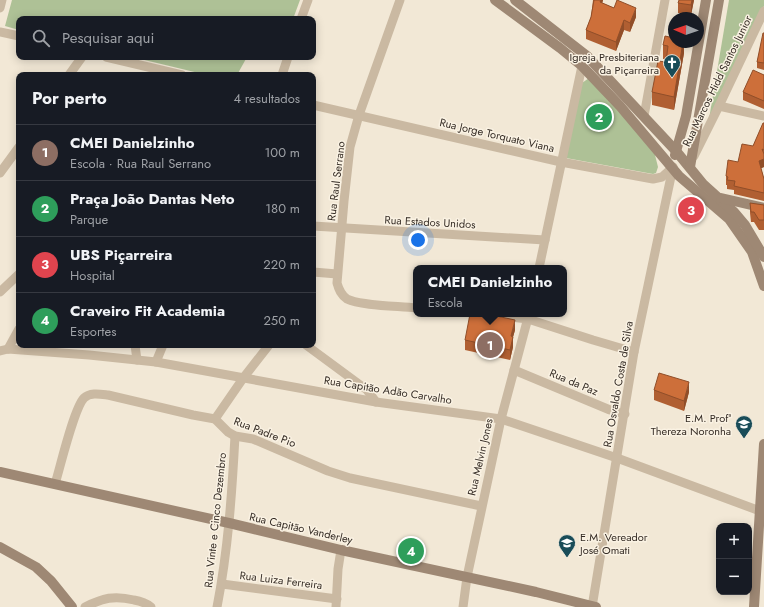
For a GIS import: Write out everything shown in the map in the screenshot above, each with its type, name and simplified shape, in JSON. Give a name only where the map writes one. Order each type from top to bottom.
[{"type":"street","points":[[0,8],[2,0]]},
{"type":"street","points":[[302,16],[308,0]]},
{"type":"street","name":"Rua Raul Serrano","points":[[400,0],[359,115],[350,147],[337,283],[339,292],[346,298],[357,302],[413,308]]},
{"type":"street","points":[[495,0],[582,66],[620,106],[673,167],[679,176],[720,210],[733,223],[752,252],[764,286]]},
{"type":"street","points":[[644,116],[665,0]]},
{"type":"street","points":[[673,167],[686,116],[706,0]]},
{"type":"street","points":[[691,164],[719,0]]},
{"type":"street","points":[[510,12],[517,1],[587,56],[676,151],[691,164],[703,184],[734,212],[745,225],[764,257]]},
{"type":"street","name":"Rua Marcos Hidd Santos Junior","points":[[691,164],[761,25],[764,11]]},
{"type":"street","points":[[530,26],[536,16]]},
{"type":"street","points":[[0,32],[16,35]]},
{"type":"street","points":[[71,72],[80,60]]},
{"type":"street","points":[[117,60],[162,72]]},
{"type":"street","points":[[283,72],[287,60]]},
{"type":"street","points":[[540,265],[582,66]]},
{"type":"street","name":"Rua Jorge Torquato Viana","points":[[316,106],[561,162],[653,179],[662,177],[673,167]]},
{"type":"street","points":[[719,106],[764,116]]},
{"type":"street","points":[[0,173],[16,159]]},
{"type":"street","name":"Rua Osvaldo Costa de Silva","points":[[593,607],[634,352],[673,167]]},
{"type":"street","points":[[718,197],[764,208]]},
{"type":"street","points":[[734,212],[749,205]]},
{"type":"street","points":[[733,223],[734,212]]},
{"type":"street","name":"Rua Estados Unidos","points":[[316,226],[546,240]]},
{"type":"street","points":[[316,272],[337,274]]},
{"type":"street","points":[[0,292],[16,277]]},
{"type":"street","name":"Rua Melvin Jones","points":[[463,607],[467,577],[500,419],[529,317]]},
{"type":"street","points":[[532,317],[593,340],[634,352]]},
{"type":"street","points":[[4,350],[16,333]]},
{"type":"street","points":[[135,348],[137,360]]},
{"type":"street","points":[[156,362],[162,348]]},
{"type":"street","points":[[55,484],[77,411],[84,398],[91,394],[108,395],[193,415],[215,418],[267,348]]},
{"type":"street","points":[[310,348],[367,390],[376,402]]},
{"type":"street","name":"Rua Capitão Adão Carvalho","points":[[4,350],[89,355],[156,362],[376,402],[500,419],[617,458],[760,511]]},
{"type":"street","name":"Rua da Paz","points":[[514,370],[610,410],[625,414]]},
{"type":"street","name":"Rua Padre Pio","points":[[215,418],[228,432],[235,436],[253,439],[328,471],[350,478],[482,506]]},
{"type":"street","name":"Rua Vinte e Cinco Dezembro","points":[[217,607],[222,584],[229,523],[235,436]]},
{"type":"street","points":[[754,607],[764,444]]},
{"type":"street","name":"Rua Capitão Vanderley","points":[[0,472],[229,523],[341,550],[536,592],[593,607]]},
{"type":"street","points":[[0,548],[36,567],[51,581],[72,607]]},
{"type":"street","points":[[336,603],[338,569],[341,550]]},
{"type":"street","name":"Rua Luiza Ferreira","points":[[222,584],[336,603]]},
{"type":"street","points":[[85,607],[96,601],[110,597],[120,597],[142,602],[151,607]]},
{"type":"green space","points":[[12,0],[300,0],[294,16],[16,16],[16,29],[5,26]]},
{"type":"green space","points":[[729,0],[764,0],[764,6],[709,119]]},
{"type":"green space","points":[[144,60],[245,60],[239,72],[194,72]]},
{"type":"green space","points":[[589,78],[654,151],[658,167],[656,173],[653,174],[566,158],[582,83]]},
{"type":"building","points":[[594,0],[601,0],[600,2],[614,8],[617,0],[636,8],[630,23],[624,20],[616,42],[586,30],[591,17]]},
{"type":"building","points":[[679,0],[692,0],[691,5],[678,3]]},
{"type":"building","points":[[764,33],[764,63],[757,62]]},
{"type":"building","name":"Igreja Presbiteriana da Piçarreira","points":[[665,36],[668,37],[668,46],[663,45]]},
{"type":"building","name":"Igreja Presbiteriana da Piçarreira","points":[[668,46],[668,48],[682,48],[674,97],[652,92],[658,61],[666,62]]},
{"type":"building","points":[[753,70],[764,75],[764,101],[743,92]]},
{"type":"building","points":[[763,123],[764,150],[762,149],[764,159],[759,161],[764,179],[764,193],[734,186],[735,181],[727,180],[728,177],[726,176],[728,160],[738,162],[742,144],[753,146]]},
{"type":"building","points":[[750,203],[764,205],[764,220],[759,220],[754,212],[751,212]]},
{"type":"building","points":[[469,317],[501,317],[515,320],[511,336],[513,337],[510,350],[465,340]]},
{"type":"building","points":[[659,373],[689,382],[684,401],[654,390]]},
{"type":"place","name":"Igreja Presbiteriana da Piçarreira","points":[[672,78]]},
{"type":"place","name":"Praça João Dantas Neto","points":[[599,117]]},
{"type":"place","name":"UBS Piçarreira","points":[[691,210]]},
{"type":"place","name":"CMEI Danielzinho","points":[[490,345]]},
{"type":"place","name":"E.M. Profª Thereza Noronha","points":[[744,439]]},
{"type":"place","name":"Craveiro Fit Academia","points":[[411,551]]},
{"type":"place","name":"E.M. Vereador José Omati","points":[[567,558]]}]
